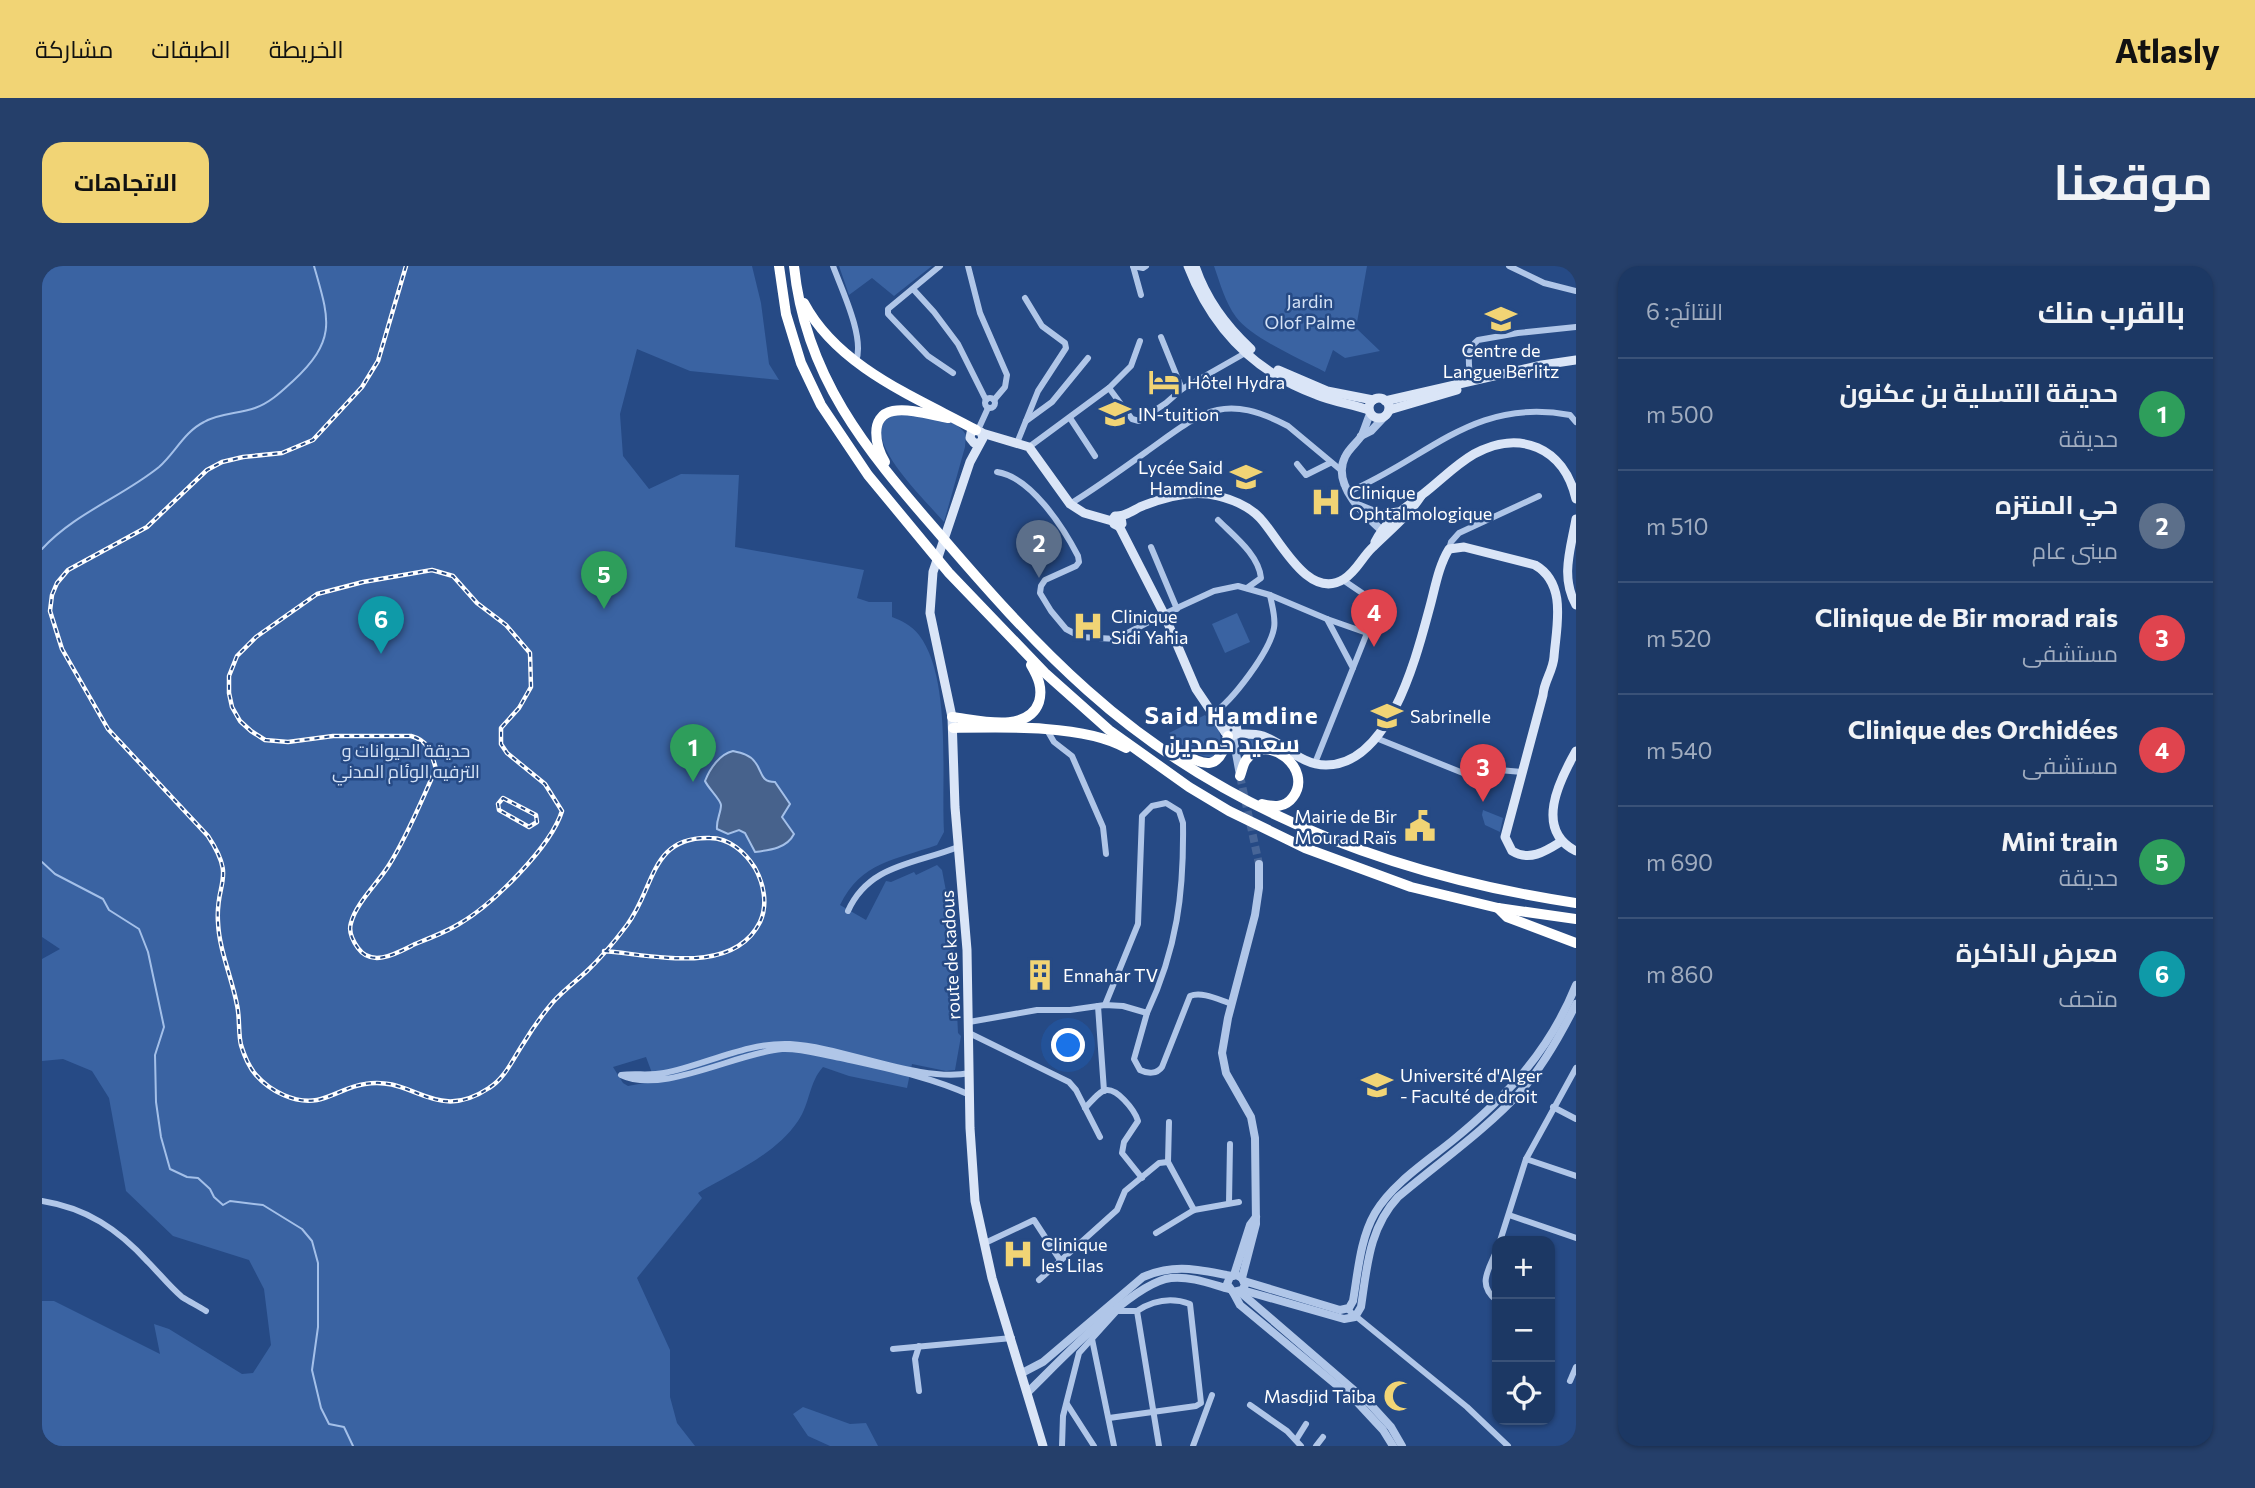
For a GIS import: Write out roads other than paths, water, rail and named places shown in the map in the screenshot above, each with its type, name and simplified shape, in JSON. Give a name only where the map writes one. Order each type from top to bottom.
[{"type":"highway","points":[[779,266],[786,314],[801,363],[821,405],[868,475],[949,573],[1045,673],[1099,721],[1229,811],[1305,848],[1411,887],[1498,908],[1576,919]]},
{"type":"highway","points":[[794,266],[804,323],[820,367],[841,408],[882,468],[960,559],[1041,647],[1088,691],[1154,743],[1212,781],[1308,831],[1405,865],[1496,889],[1576,903]]},
{"type":"highway","points":[[796,289],[821,330],[840,349],[977,436]]},
{"type":"highway","points":[[930,524],[881,456],[875,440],[878,424],[891,411],[909,412],[950,419],[977,436]]},
{"type":"highway","points":[[952,723],[1016,721],[1031,716],[1037,707],[1041,687],[1037,676],[994,619]]},
{"type":"highway","points":[[952,723],[1074,733],[1110,741],[1154,767],[1169,772]]},
{"type":"highway","points":[[1154,743],[1200,763],[1209,764],[1216,762],[1223,753],[1231,731]]},
{"type":"highway","points":[[1240,776],[1246,760],[1251,755],[1269,750],[1287,758],[1298,775],[1297,790],[1283,805],[1272,806],[1248,801]]},
{"type":"highway","points":[[1498,908],[1507,917],[1576,943]]},
{"type":"main road","points":[[1188,266],[1211,315],[1237,345],[1271,373],[1304,390],[1369,412],[1377,418],[1387,409],[1471,382],[1576,360]]},
{"type":"main road","points":[[1195,266],[1208,298],[1223,321],[1268,364],[1313,386],[1342,395],[1373,400],[1379,398],[1387,409]]},
{"type":"main road","points":[[1387,409],[1531,372],[1576,366]]},
{"type":"main road","points":[[1369,412],[1373,400]]},
{"type":"main road","points":[[977,436],[1004,439],[1029,447],[1070,505],[1084,513],[1117,521],[1142,506],[1178,495],[1216,495],[1237,502],[1254,512],[1304,574],[1325,582],[1343,580],[1355,569],[1390,519],[1420,496]]},
{"type":"main road","name":"route de kadous","points":[[977,436],[933,572],[930,613],[952,723],[958,847],[967,950],[970,1128],[975,1200],[992,1278],[1043,1446]]},
{"type":"main road","points":[[1390,519],[1475,453],[1500,444],[1520,443],[1540,448],[1556,460],[1569,478],[1576,499]]},
{"type":"main road","points":[[1576,519],[1567,575],[1570,594],[1576,605]]},
{"type":"main road","points":[[1117,521],[1164,614],[1196,689],[1212,714],[1231,731],[1250,733],[1271,740],[1301,758],[1327,765],[1348,761],[1387,725],[1424,628],[1440,568],[1449,549],[1464,547],[1535,565],[1548,575],[1555,592],[1559,620],[1553,651],[1555,655],[1544,682],[1543,695],[1506,832],[1506,843],[1514,853],[1528,857],[1540,854],[1562,841]]},
{"type":"main road","points":[[1576,751],[1557,788],[1553,804],[1554,823],[1562,841],[1576,851]]},
{"type":"street","points":[[834,266],[858,339],[860,348],[856,361]]},
{"type":"street","points":[[940,266],[890,305],[888,314],[928,356],[953,373]]},
{"type":"street","points":[[1141,295],[1133,266],[1146,266]]},
{"type":"street","points":[[1509,266],[1544,283],[1576,291]]},
{"type":"street","points":[[969,267],[980,313],[1007,375],[1005,387],[994,400],[993,407],[988,408],[977,436]]},
{"type":"street","points":[[913,289],[958,344],[988,408]]},
{"type":"street","points":[[1017,443],[1038,391],[1066,348],[1065,343],[1042,326],[1025,298]]},
{"type":"street","points":[[1471,382],[1469,352],[1478,340],[1576,327]]},
{"type":"street","points":[[1161,337],[1182,388]]},
{"type":"street","points":[[1029,447],[1109,388],[1131,366],[1140,341]]},
{"type":"street","points":[[1233,360],[1237,345]]},
{"type":"street","points":[[1109,388],[1135,421],[1153,412],[1182,388],[1247,352]]},
{"type":"street","points":[[1026,421],[1052,402],[1088,358]]},
{"type":"street","points":[[986,400],[994,400]]},
{"type":"street","points":[[1070,505],[1183,424],[1214,410],[1240,409],[1267,416],[1288,426],[1342,471]]},
{"type":"street","points":[[1361,436],[1371,431],[1387,409]]},
{"type":"street","points":[[1349,494],[1472,423],[1539,410],[1570,415],[1576,422]]},
{"type":"street","points":[[1369,412],[1361,436],[1347,453],[1342,471],[1349,494],[1378,535]]},
{"type":"street","points":[[1070,418],[1095,456]]},
{"type":"street","points":[[1297,464],[1306,475],[1330,463]]},
{"type":"street","points":[[997,471],[1010,474],[1049,510],[1078,556],[1079,562],[1076,566],[1045,580],[1040,593],[1066,629],[1081,637],[1116,639],[1214,591],[1238,586],[1270,595],[1367,633]]},
{"type":"street","points":[[1449,549],[1459,533],[1539,496]]},
{"type":"street","points":[[1358,505],[1390,519]]},
{"type":"street","points":[[1218,520],[1250,551],[1261,573],[1261,578],[1247,588]]},
{"type":"street","points":[[1151,547],[1177,610]]},
{"type":"street","points":[[1343,580],[1368,597]]},
{"type":"street","points":[[1212,714],[1228,702],[1245,682],[1272,635],[1275,621],[1270,595]]},
{"type":"street","points":[[1315,763],[1367,633],[1380,614],[1379,608]]},
{"type":"street","points":[[1327,619],[1353,668]]},
{"type":"street","points":[[1047,730],[1054,742],[1072,756],[1103,827],[1106,854]]},
{"type":"street","points":[[1231,731],[1240,776]]},
{"type":"street","points":[[1376,738],[1468,775],[1475,776],[1499,770],[1522,772]]},
{"type":"street","points":[[1104,1091],[1101,1006],[1138,924],[1142,816],[1152,806],[1167,803],[1179,811],[1183,823],[1179,916],[1166,971],[1147,1013],[1134,1059],[1140,1070],[1152,1073],[1162,1067],[1190,996],[1203,995],[1232,1004]]},
{"type":"street","points":[[848,911],[857,893],[874,878],[890,869],[958,847]]},
{"type":"street","points":[[1259,864],[1255,915],[1222,1053],[1226,1073],[1248,1111],[1253,1126],[1256,1227],[1237,1284],[1240,1305],[1357,1402],[1382,1430],[1392,1446]]},
{"type":"street","points":[[1022,1373],[1043,1362],[1143,1277],[1157,1270],[1177,1267],[1340,1310],[1346,1309],[1353,1301],[1366,1234],[1382,1202],[1487,1113],[1515,1084],[1560,1019],[1576,985]]},
{"type":"street","points":[[1028,1392],[1117,1308],[1146,1286],[1169,1278],[1182,1277],[1237,1284],[1344,1319],[1354,1317],[1361,1307],[1374,1235],[1384,1214],[1398,1197],[1523,1089],[1559,1036],[1576,1004]]},
{"type":"street","points":[[969,1021],[1037,1010],[1101,1006],[1123,1006],[1147,1013]]},
{"type":"street","points":[[969,1033],[1069,1082],[1076,1090],[1100,1137]]},
{"type":"street","points":[[970,1073],[953,1075],[929,1072],[820,1048],[782,1044],[757,1048],[661,1074],[621,1075],[631,1080],[660,1080],[754,1054],[790,1049],[909,1073],[970,1095]]},
{"type":"street","points":[[1501,1236],[1526,1159],[1576,1068]]},
{"type":"street","points":[[1085,1108],[1104,1091],[1110,1091],[1119,1096],[1137,1117],[1137,1123],[1122,1146],[1122,1153],[1142,1178]]},
{"type":"street","points":[[1553,1107],[1576,1119]]},
{"type":"street","points":[[1169,1122],[1168,1162],[1194,1210]]},
{"type":"street","points":[[1230,1144],[1230,1203]]},
{"type":"street","points":[[1526,1159],[1576,1176]]},
{"type":"street","points":[[1039,1280],[1117,1210],[1125,1191],[1159,1163],[1168,1162]]},
{"type":"street","points":[[42,1201],[62,1204],[112,1227],[130,1242],[181,1296],[206,1311]]},
{"type":"street","points":[[1156,1233],[1194,1210],[1239,1202]]},
{"type":"street","points":[[1508,1214],[1576,1238]]},
{"type":"street","points":[[985,1243],[1034,1220],[1060,1260]]},
{"type":"street","points":[[1492,1264],[1485,1284],[1486,1291],[1492,1296]]},
{"type":"street","points":[[1237,1284],[1370,1404],[1391,1427],[1402,1446]]},
{"type":"street","points":[[1062,1446],[1063,1416],[1079,1353],[1117,1311],[1137,1311],[1155,1301],[1170,1300],[1191,1304],[1200,1403],[1196,1406],[1109,1418]]},
{"type":"street","points":[[1346,1309],[1467,1407],[1504,1445]]},
{"type":"street","points":[[1137,1311],[1159,1446]]},
{"type":"street","points":[[893,1349],[1012,1338]]},
{"type":"street","points":[[1092,1339],[1114,1446]]},
{"type":"street","points":[[919,1346],[915,1359],[919,1391]]},
{"type":"street","points":[[1570,1381],[1576,1367]]},
{"type":"street","points":[[1194,1446],[1212,1395]]},
{"type":"street","points":[[1067,1404],[1092,1446]]},
{"type":"street","points":[[1250,1405],[1301,1446]]},
{"type":"street","points":[[1296,1440],[1306,1424]]},
{"type":"street","points":[[1316,1446],[1323,1437]]},
{"type":"waterway","points":[[42,549],[69,525],[159,467],[197,426],[216,417],[260,406],[285,389],[317,353],[326,328],[326,315],[314,266]]},
{"type":"waterway","points":[[42,862],[55,874],[103,899],[109,910],[139,929],[148,952],[164,1027],[155,1055],[156,1102],[161,1137],[170,1169],[187,1177],[198,1178],[223,1205],[230,1201],[263,1205],[302,1229],[312,1241],[318,1263],[318,1327],[312,1370],[321,1408],[329,1424],[344,1427],[353,1446]]},
{"type":"tunnel","points":[[1240,776],[1259,864]]},
{"type":"railway","points":[[406,266],[378,361],[362,387],[313,440],[282,453],[243,457],[222,462],[207,470],[147,527],[68,570],[57,583],[50,611],[62,649],[108,729],[208,836],[217,851],[223,872],[218,908],[219,932],[237,1005],[241,1045],[253,1072],[276,1091],[309,1101],[323,1099],[359,1085],[382,1083],[439,1100],[470,1098],[500,1079],[553,1002],[592,967],[602,955],[608,949],[613,943],[636,911],[656,867],[676,846],[690,840],[724,840],[741,851],[755,868],[761,881],[764,909],[760,922],[748,939],[731,950],[712,956],[690,958],[668,958],[645,956],[624,953],[604,951]]},
{"type":"railway","points":[[432,570],[453,576],[477,603],[506,625],[530,653],[531,687],[519,708],[501,728],[501,744],[507,753],[545,784],[562,811],[556,825],[533,858],[503,889],[472,915],[449,930],[393,954],[370,957],[354,942],[350,926],[358,908],[396,854],[414,818],[436,769],[431,752],[426,744],[411,736],[333,736],[288,742],[265,740],[240,721],[232,707],[229,676],[237,656],[256,637],[317,594],[363,582],[432,570]]},
{"type":"railway","points":[[503,798],[536,815],[537,822],[529,827],[499,810],[498,804],[503,798]]},
{"type":"place","name":"Centre de Langue Berlitz","points":[[1501,319]]},
{"type":"place","name":"Hôtel Hydra","points":[[1164,382]]},
{"type":"place","name":"IN-tuition","points":[[1115,414]]},
{"type":"place","name":"Lycée Said Hamdine","points":[[1246,477]]},
{"type":"place","name":"Clinique Ophtalmologique","points":[[1326,502]]},
{"type":"place","name":"حي المنتزه","points":[[1039,578]]},
{"type":"place","name":"Mini train","points":[[604,609]]},
{"type":"place","name":"Clinique Sidi Yahia","points":[[1088,626]]},
{"type":"place","name":"Clinique des Orchidées","points":[[1374,647]]},
{"type":"place","name":"معرض الذاكرة","points":[[381,654]]},
{"type":"place","name":"Sabrinelle","points":[[1387,716]]},
{"type":"place","name":"حديقة التسلية بن عكنون","points":[[693,782]]},
{"type":"place","name":"Clinique de Bir morad rais","points":[[1483,802]]},
{"type":"place","name":"Mairie de Bir Mourad Raïs","points":[[1420,826]]},
{"type":"place","name":"Ennahar TV","points":[[1040,975]]},
{"type":"place","name":"Université d'Alger - Faculté de droit","points":[[1377,1085]]},
{"type":"place","name":"Clinique les Lilas","points":[[1018,1254]]},
{"type":"place","name":"Masdjid Taiba","points":[[1399,1396]]},
{"type":"district","name":"Said Hamdine سعيد حمدين","points":[[1232,728]]},
{"type":"park label","name":"Jardin Olof Palme","points":[[1310,311]]},
{"type":"park label","name":"حديقة الحيوانات و الترفيه الوئام المدني","points":[[406,760]]}]
